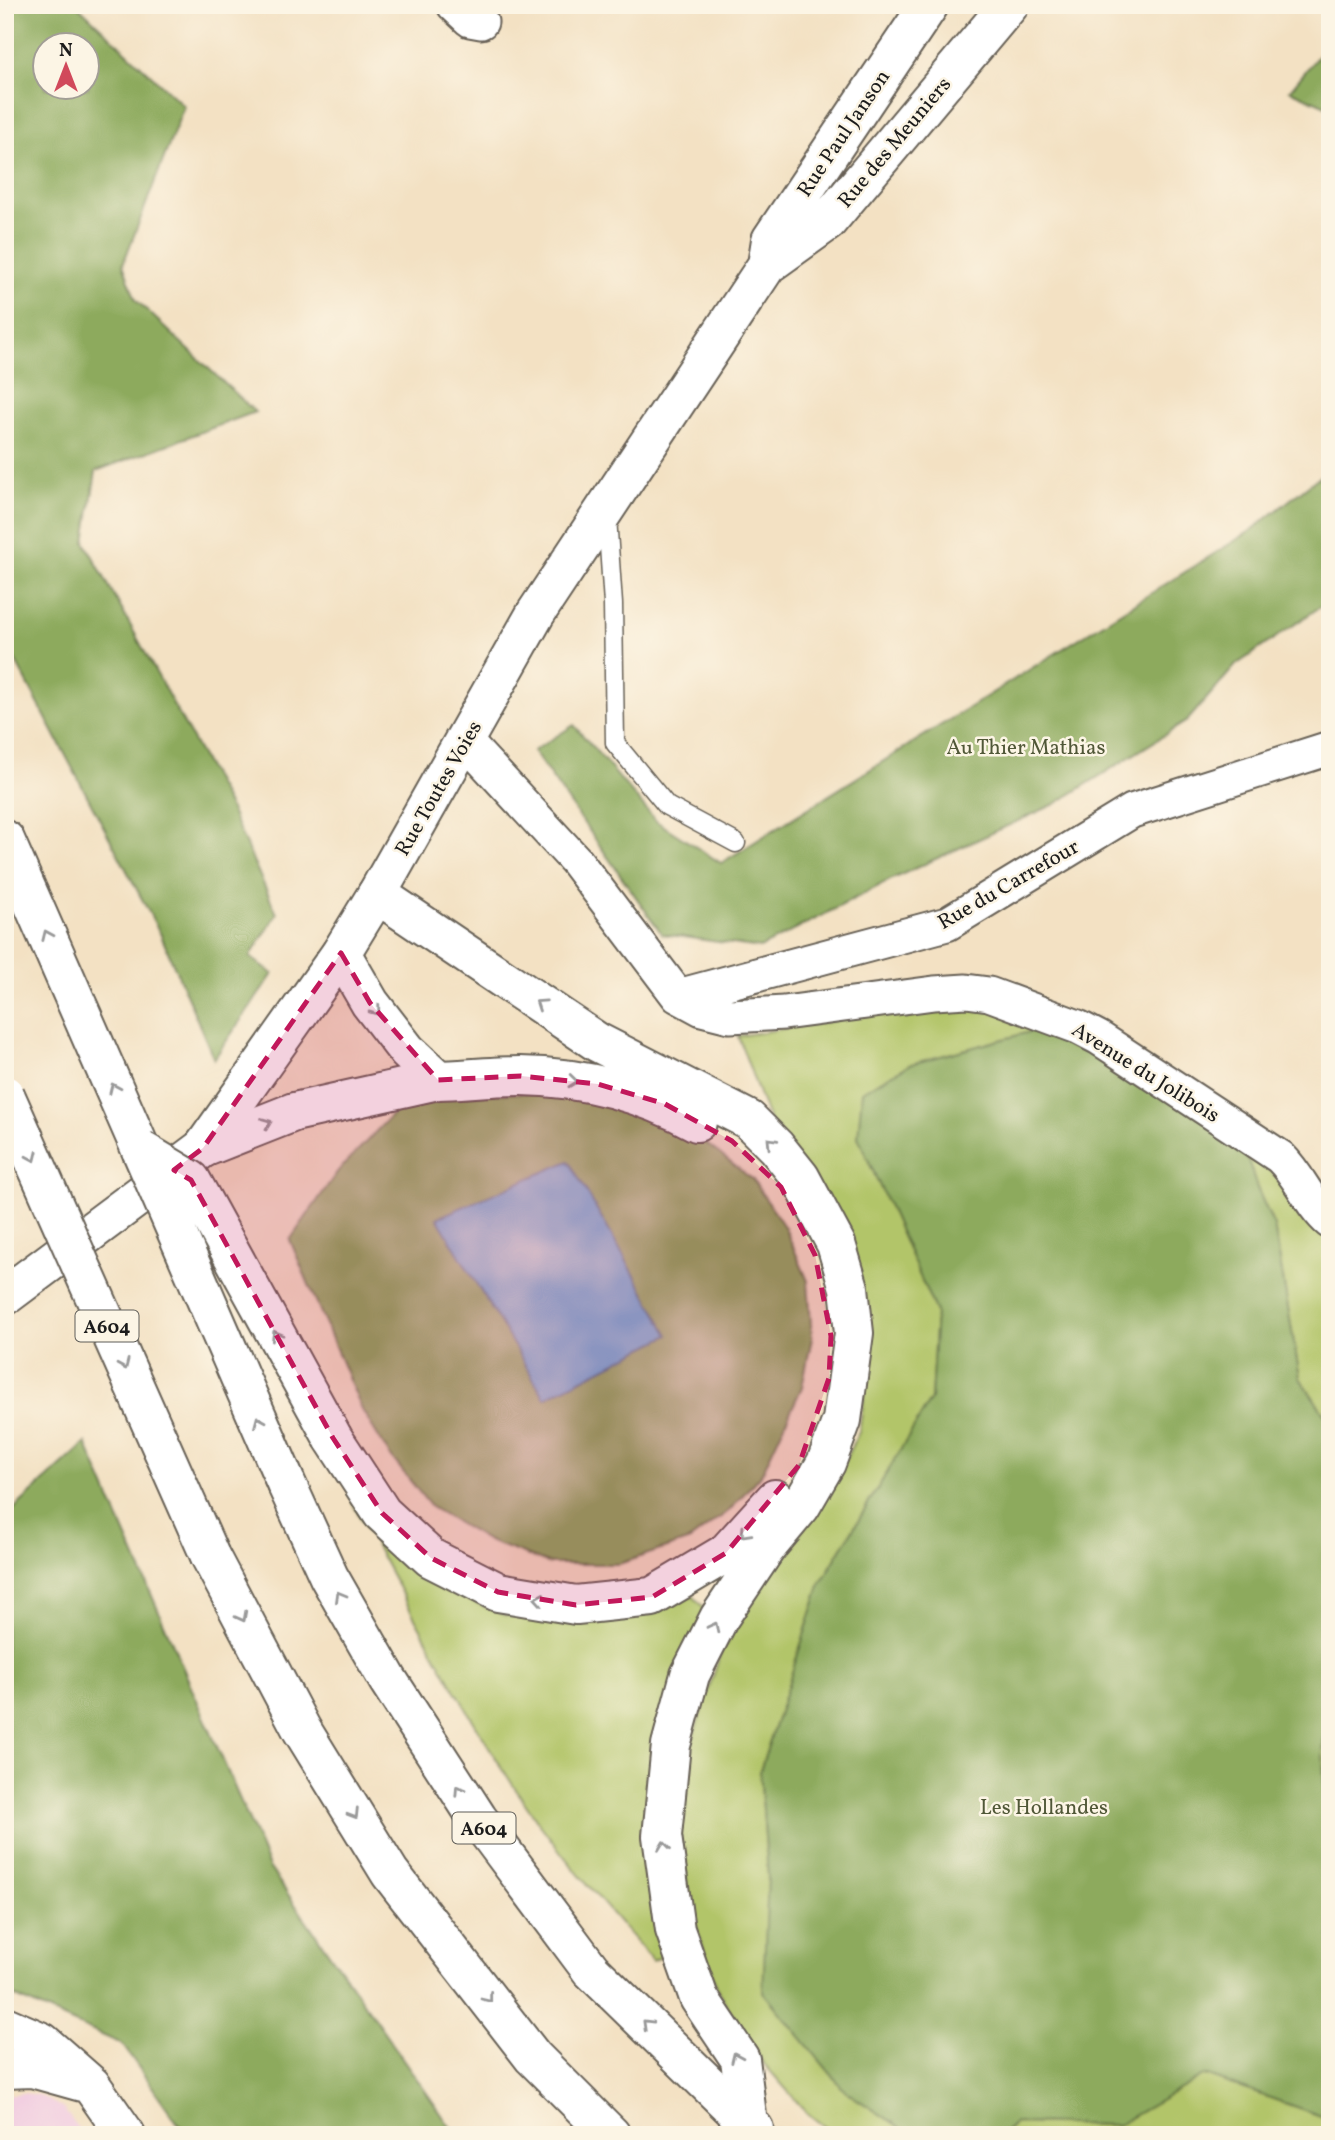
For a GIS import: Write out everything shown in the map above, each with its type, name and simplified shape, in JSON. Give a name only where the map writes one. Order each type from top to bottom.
[{"type":"main road","name":"Rue Paul Janson","points":[[767,265],[771,240],[929,5]]},
{"type":"main road","name":"Rue des Meuniers","points":[[767,265],[827,222],[1009,5]]},
{"type":"main road","name":"Rue Toutes Voies","points":[[5,1297],[203,1147],[341,953],[536,613],[767,265]]},
{"type":"main road","name":"A604","points":[[5,840],[286,1483],[335,1589],[388,1679],[478,1819],[591,1970],[755,2129]]},
{"type":"main road","points":[[377,894],[597,1042],[749,1120],[776,1147],[800,1177],[836,1244],[849,1287],[854,1333],[842,1420],[826,1463],[801,1506],[766,1548],[719,1618],[690,1675],[671,1745],[662,1836],[674,1930],[699,1998],[740,2059],[755,2129]]},
{"type":"main road","points":[[341,953],[370,1003],[407,1051],[438,1080]]},
{"type":"main road","points":[[141,1150],[191,1180],[333,1438],[382,1513],[431,1558],[498,1592],[576,1605],[652,1597],[726,1553],[771,1504],[799,1465],[819,1419],[829,1378],[831,1336],[827,1294],[815,1255],[781,1187],[732,1141],[665,1104],[598,1084],[521,1076],[438,1080],[294,1112],[203,1147]]},
{"type":"main road","name":"A604","points":[[5,1095],[210,1556],[302,1730],[390,1873],[534,2057],[611,2135]]},
{"type":"main road","points":[[5,1265],[52,1260]]},
{"type":"main road","points":[[5,2026],[42,2042],[91,2085],[126,2135]]},
{"type":"main road","points":[[5,2069],[32,2068],[91,2085]]},
{"type":"street","points":[[454,5],[470,20],[481,22]]},
{"type":"street","points":[[465,741],[576,861],[678,996]]},
{"type":"street","name":"Rue du Carrefour","points":[[678,996],[947,924],[1132,811],[1330,748]]},
{"type":"street","name":"Avenue du Jolibois","points":[[678,996],[702,1009],[730,1016],[784,1013],[956,992],[989,994],[1013,1002],[1099,1038],[1280,1157],[1291,1167],[1319,1213],[1330,1222]]},
{"type":"lane","points":[[607,507],[613,604],[615,743],[667,806],[736,843]]},
{"type":"highlighted area","points":[[341,953],[370,1003],[438,1080],[521,1076],[598,1084],[665,1104],[732,1141],[781,1187],[815,1255],[831,1336],[829,1378],[799,1465],[726,1553],[652,1597],[576,1605],[498,1592],[431,1558],[382,1513],[333,1438],[191,1180],[174,1170],[203,1148]]},
{"type":"shaded area","points":[[5,2095],[39,2095],[63,2108],[83,2135],[5,2135]]},
{"type":"green space","points":[[5,5],[77,5],[184,106],[123,264],[136,300],[255,412],[96,471],[85,542],[227,803],[277,914],[250,957],[273,974],[214,1059],[160,933],[5,641]]},
{"type":"green space","points":[[1330,41],[1330,108],[1290,90]]},
{"type":"green space","name":"Au Thier Mathias","points":[[1330,468],[1330,600],[1236,665],[1187,721],[1055,804],[892,879],[760,948],[662,934],[533,751],[574,725],[656,821],[721,863],[1252,530]]},
{"type":"green space","points":[[987,1006],[1048,1027],[911,1064],[858,1137],[936,1312],[931,1399],[821,1583],[760,1771],[768,1875],[845,2091],[912,2135],[835,2135],[806,2112],[758,2057],[718,1991],[690,1909],[679,1827],[690,1746],[721,1652],[769,1577],[826,1497],[859,1432],[866,1385],[868,1348],[765,1110],[738,1036],[920,1007]]},
{"type":"green space","name":"Les Hollandes","points":[[1048,1027],[1135,1075],[1243,1144],[1257,1188],[1274,1226],[1300,1378],[1330,1422],[1330,1610],[1323,1754],[1326,1856],[1330,1862],[1330,2119],[1205,2075],[1117,2125],[1015,2123],[1002,2135],[912,2135],[845,2091],[763,1992],[768,1875],[760,1771],[821,1583],[931,1399],[936,1312],[858,1137],[862,1091],[911,1064]]},
{"type":"green space","points":[[547,1092],[635,1110],[703,1141],[753,1180],[785,1228],[808,1281],[812,1338],[802,1387],[762,1473],[730,1510],[690,1540],[619,1564],[550,1564],[488,1541],[431,1507],[389,1454],[362,1410],[290,1240],[338,1171],[409,1097]]},
{"type":"green space","points":[[1243,1144],[1285,1185],[1312,1226],[1330,1239],[1330,1422],[1300,1378],[1274,1226],[1257,1188]]},
{"type":"green space","points":[[86,1443],[269,1867],[456,2135],[186,2135],[122,2044],[5,1992],[5,1517]]},
{"type":"green space","points":[[352,1502],[420,1572],[472,1601],[505,1615],[571,1624],[612,1622],[654,1613],[693,1596],[709,1613],[693,1637],[665,1955],[653,1961],[580,1876],[528,1808],[450,1681]]},
{"type":"green space","points":[[1330,1610],[1330,1862],[1326,1856],[1323,1754]]},
{"type":"green space","points":[[1205,2075],[1330,2119],[1330,2135],[1002,2135],[1015,2123],[1117,2125]]},
{"type":"water","points":[[569,1161],[669,1335],[545,1398],[437,1218]]}]
